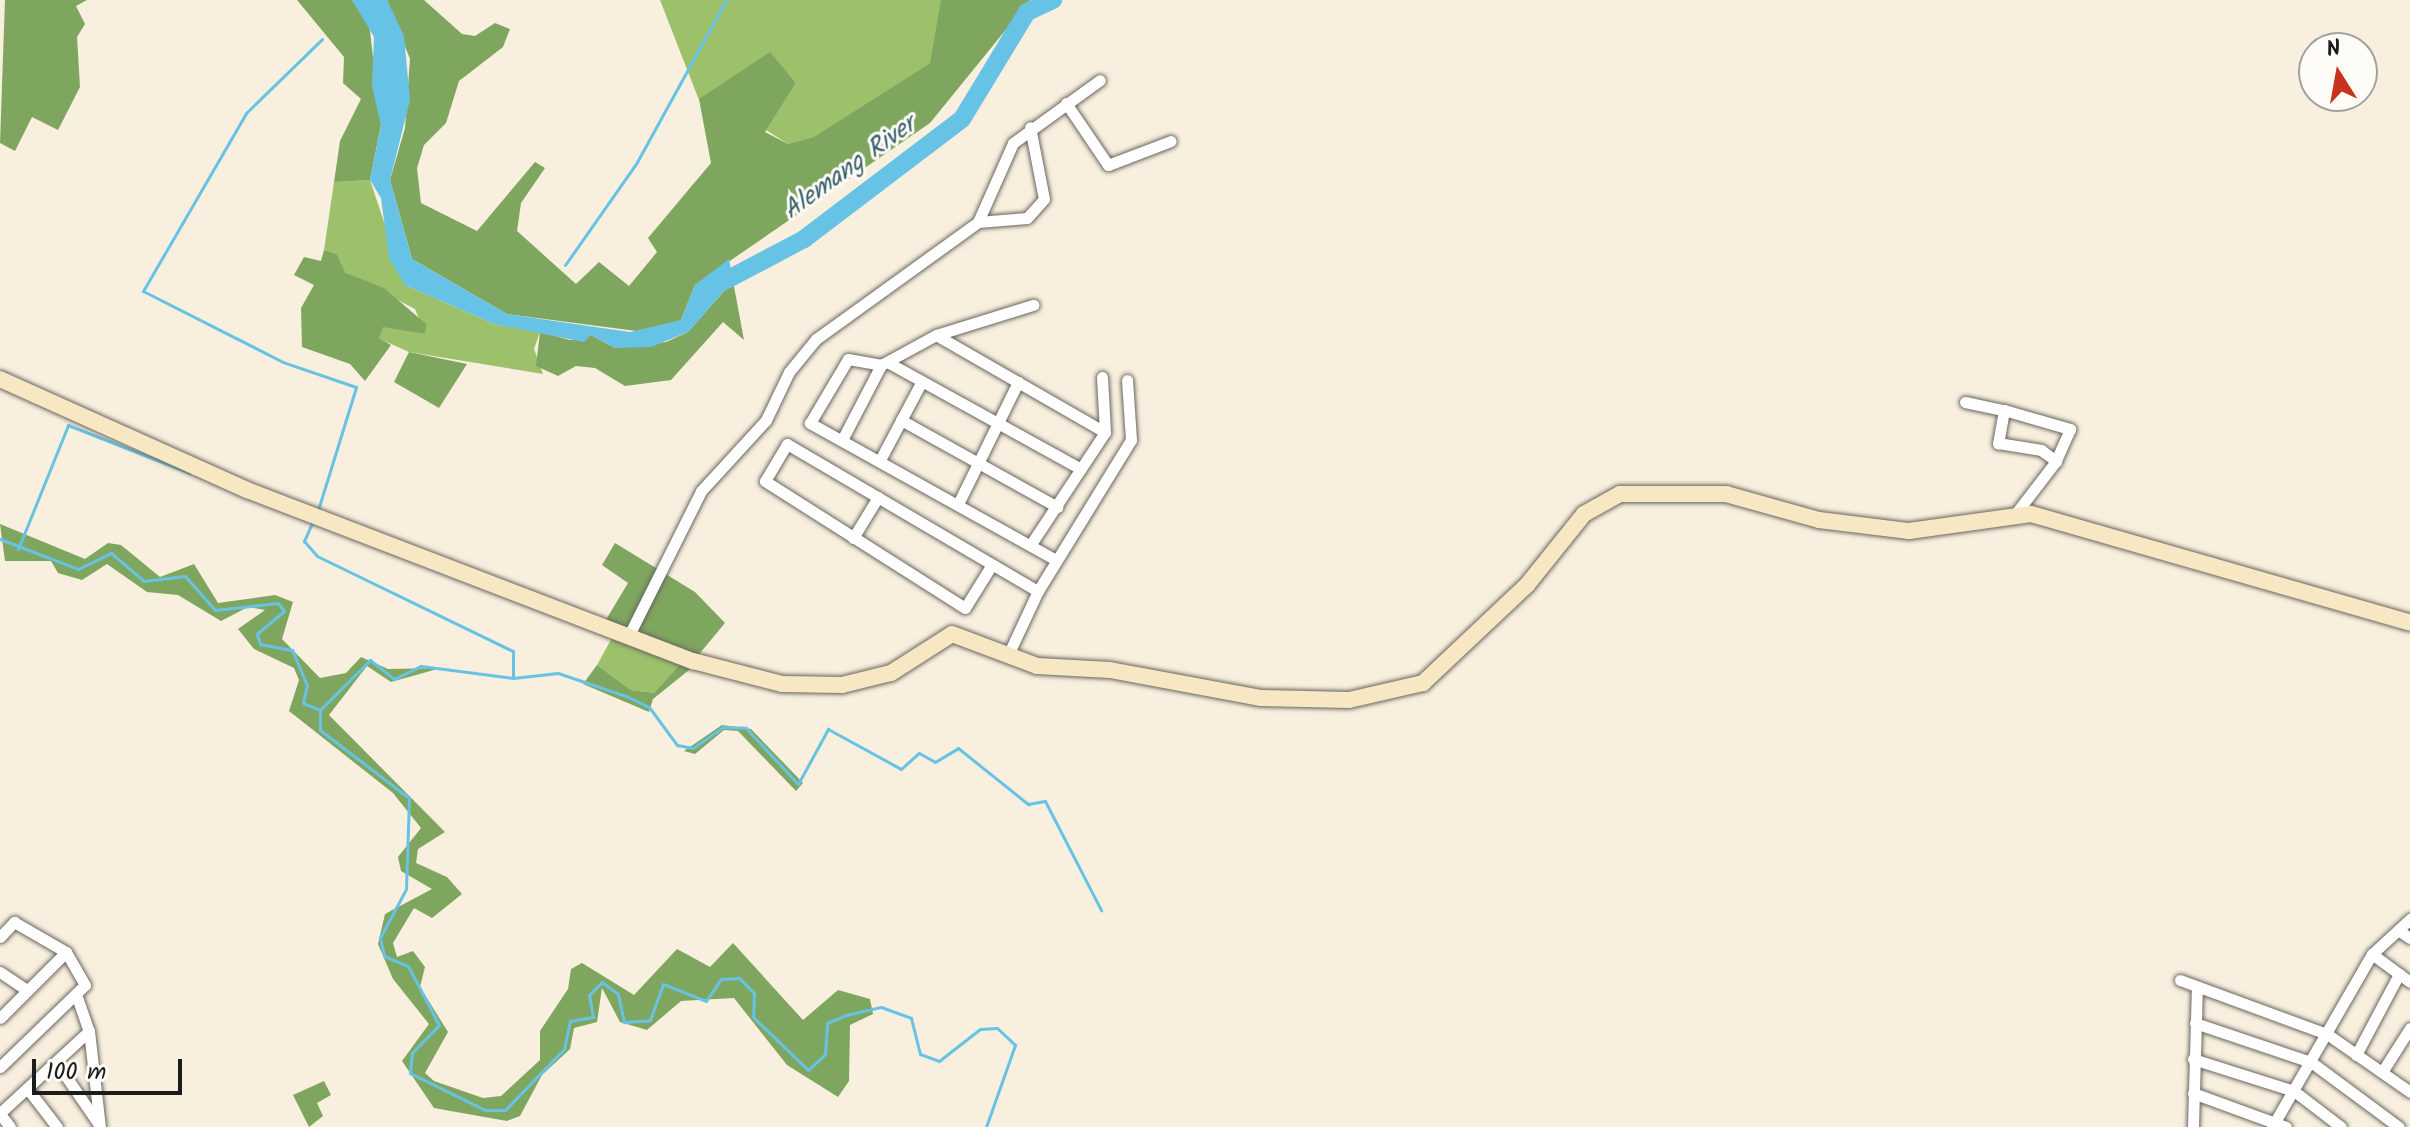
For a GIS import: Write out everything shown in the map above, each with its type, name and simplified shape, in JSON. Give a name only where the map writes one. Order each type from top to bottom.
[{"type":"street","points":[[978,222],[1008,150],[1030,127],[1100,80]]},
{"type":"street","points":[[1066,103],[1108,165],[1171,141]]},
{"type":"street","points":[[628,637],[701,491],[766,420],[811,345],[890,279],[978,222],[1027,218],[1044,199],[1030,127]]},
{"type":"street","points":[[842,440],[885,364],[936,335],[1033,305]]},
{"type":"street","points":[[936,335],[1105,432]]},
{"type":"street","points":[[1056,560],[959,502],[810,423],[848,359],[885,364],[999,421],[1081,469]]},
{"type":"street","points":[[1031,544],[1105,432],[1102,377]]},
{"type":"street","points":[[0,379],[188,466],[628,637],[782,684],[842,685],[891,673],[945,635],[1037,666],[1110,670],[1261,698],[1349,700],[1423,683],[1527,585],[1584,514],[1620,494],[1726,494],[1819,520],[1909,531],[2031,514],[2410,623]]},
{"type":"street","points":[[1008,655],[1038,591],[1131,440],[1127,380]]},
{"type":"street","points":[[880,460],[922,381]]},
{"type":"street","points":[[959,502],[1018,382]]},
{"type":"street","points":[[1965,402],[2070,429],[2056,461],[2013,517]]},
{"type":"street","points":[[2004,410],[1998,443],[2041,450],[2056,461]]},
{"type":"street","points":[[901,420],[1057,507]]},
{"type":"street","points":[[991,566],[965,608],[765,481],[787,444],[1038,591]]},
{"type":"street","points":[[853,538],[878,497]]},
{"type":"street","points":[[2193,1093],[2278,1125],[2372,954],[2410,919]]},
{"type":"street","points":[[0,937],[14,922],[66,952],[85,985],[0,1067]]},
{"type":"street","points":[[2398,930],[2410,938]]},
{"type":"street","points":[[0,1018],[66,952]]},
{"type":"street","points":[[2372,954],[2410,982]]},
{"type":"street","points":[[0,972],[27,990]]},
{"type":"street","points":[[2356,1055],[2399,974]]},
{"type":"street","points":[[2180,980],[2327,1034],[2410,1092]]},
{"type":"street","points":[[2193,1127],[2197,988]]},
{"type":"street","points":[[56,1062],[100,1127],[89,1031],[76,994]]},
{"type":"street","points":[[2195,1023],[2311,1062],[2399,1127]]},
{"type":"street","points":[[2382,1072],[2410,1028]]},
{"type":"street","points":[[10,1127],[0,1113],[89,1031]]},
{"type":"street","points":[[2193,1059],[2294,1091],[2341,1127]]},
{"type":"street","points":[[27,1088],[57,1127]]},
{"type":"green space","points":[[5,0],[87,0],[76,6],[85,24],[77,37],[80,87],[58,130],[32,117],[15,151],[0,143]]},
{"type":"green space","points":[[297,0],[352,0],[369,23],[381,125],[370,180],[334,182],[340,141],[361,99],[343,83],[344,57]]},
{"type":"green space","points":[[387,0],[424,0],[462,34],[475,36],[495,23],[510,29],[503,47],[459,81],[446,123],[424,145],[417,168],[421,203],[477,231],[535,162],[545,168],[521,203],[517,231],[576,284],[599,262],[629,286],[657,252],[648,238],[711,163],[699,99],[770,52],[796,83],[765,132],[788,144],[814,137],[930,63],[941,0],[1030,0],[930,123],[695,285],[681,320],[644,332],[507,314],[412,259],[390,180],[405,128],[410,59]]},
{"type":"green space","points":[[660,0],[941,0],[943,20],[930,63],[815,137],[788,144],[766,130],[796,83],[770,53],[699,100]]},
{"type":"green space","points":[[370,180],[405,285],[494,324],[540,332],[534,349],[543,374],[409,352],[378,338],[383,326],[425,334],[415,309],[346,273],[337,254],[324,250],[334,182]]},
{"type":"green space","points":[[324,250],[337,254],[346,273],[384,288],[426,324],[425,334],[383,327],[379,338],[391,345],[365,381],[350,364],[302,347],[301,308],[314,285],[294,275],[304,257],[321,261]]},
{"type":"green space","points":[[733,281],[744,340],[723,322],[671,380],[625,386],[595,368],[576,366],[558,376],[536,366],[540,332],[570,340],[591,335],[615,348],[666,342],[688,332]]},
{"type":"green space","points":[[409,352],[467,364],[439,408],[394,382]]},
{"type":"green space","points":[[0,524],[85,559],[108,543],[121,545],[160,577],[194,564],[218,603],[275,595],[293,602],[282,639],[320,678],[346,673],[361,657],[388,669],[441,668],[391,682],[367,666],[329,715],[445,832],[418,849],[416,863],[447,877],[462,894],[432,918],[414,908],[393,943],[397,957],[413,951],[425,967],[420,987],[448,1032],[425,1073],[434,1081],[483,1098],[501,1096],[540,1060],[540,1031],[568,989],[571,969],[582,963],[634,995],[677,949],[710,967],[733,943],[803,1020],[838,990],[870,999],[873,1014],[850,1025],[849,1081],[838,1097],[787,1065],[734,998],[681,1001],[647,1030],[620,1022],[602,988],[597,1022],[574,1028],[570,1049],[542,1075],[520,1116],[507,1121],[434,1108],[402,1061],[429,1024],[393,979],[378,944],[385,914],[432,889],[401,871],[398,857],[421,828],[393,793],[289,711],[299,680],[294,668],[254,649],[238,629],[265,610],[248,607],[221,621],[178,595],[147,592],[107,564],[82,580],[58,573],[51,561],[5,561]]},
{"type":"green space","points":[[615,543],[695,592],[725,623],[695,659],[604,623],[628,583],[602,565]]},
{"type":"green space","points":[[613,636],[682,662],[654,693],[631,690],[597,665]]},
{"type":"green space","points":[[682,662],[694,666],[653,699],[649,712],[583,684],[597,665],[631,690],[654,693]]},
{"type":"green space","points":[[722,725],[751,729],[803,783],[796,791],[738,731],[724,730],[695,754],[684,751]]},
{"type":"green space","points":[[324,1081],[331,1095],[317,1103],[323,1116],[309,1127],[293,1095]]},
{"type":"water","points":[[352,0],[387,0],[404,36],[410,100],[390,180],[412,259],[507,314],[630,332],[681,320],[695,285],[729,259],[733,281],[688,332],[651,347],[615,348],[591,335],[584,342],[494,324],[405,285],[389,258],[381,198],[370,180],[381,126],[372,86],[374,37]]},
{"type":"waterway","points":[[565,265],[637,162],[726,0]]},
{"type":"waterway","name":"Alemang River","points":[[715,286],[804,239],[962,119],[1027,12],[1053,0]]},
{"type":"waterway","points":[[318,510],[356,387],[283,362],[143,291],[246,113],[322,39]]},
{"type":"waterway","points":[[18,549],[68,425],[190,473]]},
{"type":"waterway","points":[[312,523],[304,541],[317,556],[513,651],[513,678],[558,673],[626,696],[649,707],[677,745],[693,748],[723,727],[746,728],[798,784],[828,729],[901,769],[919,753],[935,762],[958,748],[1028,804],[1045,801],[1101,910]]},
{"type":"waterway","points":[[0,539],[78,569],[111,553],[144,581],[185,576],[215,610],[278,603],[284,611],[257,634],[260,644],[292,650],[307,685],[303,703],[320,710],[320,730],[409,798],[406,889],[380,938],[384,956],[408,966],[439,1025],[412,1053],[410,1073],[485,1110],[505,1110],[564,1049],[570,1021],[593,1017],[589,995],[602,982],[618,994],[624,1022],[650,1020],[663,984],[706,1001],[721,979],[739,978],[754,993],[753,1017],[808,1070],[825,1054],[827,1023],[881,1007],[911,1018],[920,1054],[939,1061],[980,1029],[997,1028],[1015,1045],[986,1127]]},
{"type":"waterway","points":[[320,710],[370,660],[394,679],[421,666],[513,678]]}]
